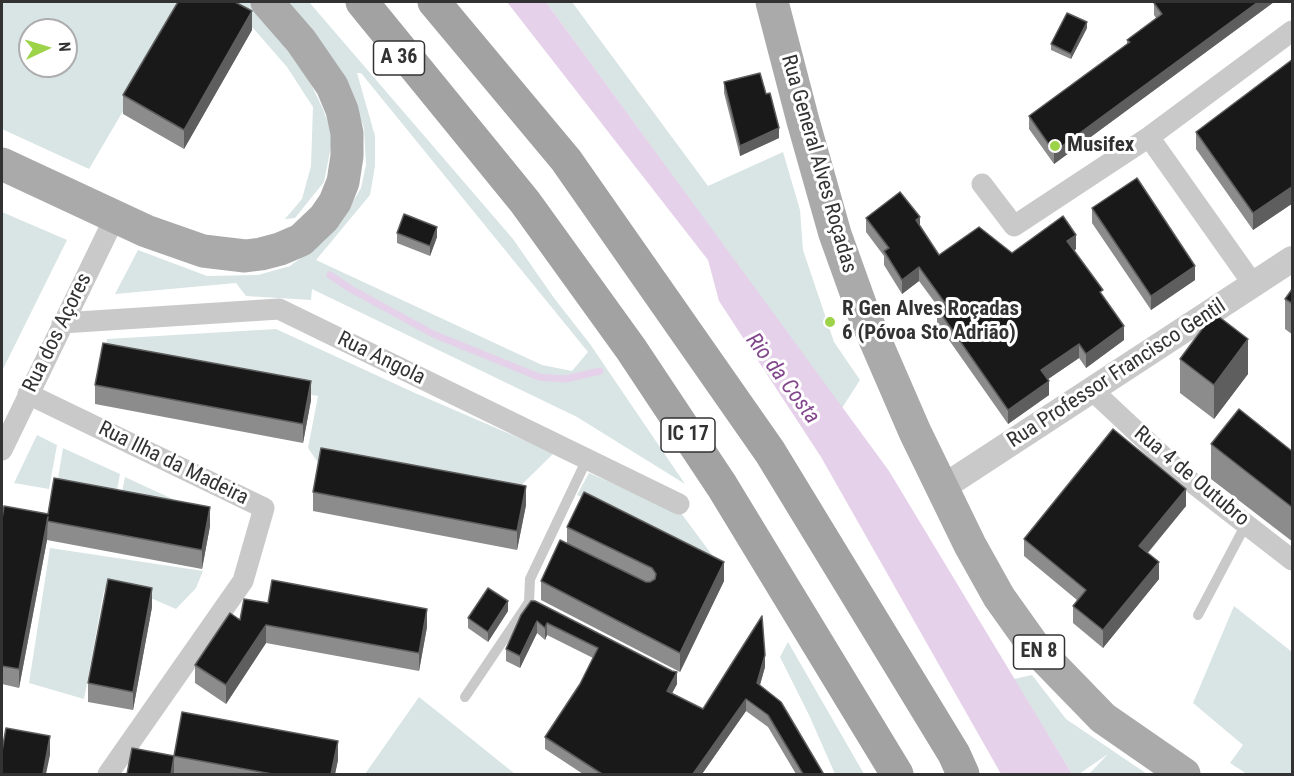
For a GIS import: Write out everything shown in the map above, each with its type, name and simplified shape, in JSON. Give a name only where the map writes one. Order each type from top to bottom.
[{"type":"highway","name":"A 36","points":[[346,2],[453,114]]},
{"type":"highway","points":[[362,2],[453,114]]},
{"type":"highway","points":[[427,2],[467,43]]},
{"type":"highway","points":[[434,2],[467,43]]},
{"type":"highway","name":"IC 17","points":[[467,43],[566,160],[770,452],[954,754],[963,774]]},
{"type":"highway","name":"IC 17","points":[[453,114],[525,202],[631,350],[722,486],[897,774]]},
{"type":"main road","points":[[2,164],[180,245],[214,253],[245,256],[280,249],[301,240],[324,218],[335,202],[343,182],[347,156],[347,133],[342,110],[332,86],[317,63],[267,2]]},
{"type":"main road","name":"Rua General Alves Roçadas","points":[[772,2],[835,234],[876,344],[942,488]]},
{"type":"main road","name":"EN 8","points":[[942,488],[999,597],[1036,649],[1103,718],[1184,774]]},
{"type":"street","points":[[982,184],[1014,226],[1149,137],[1293,31]]},
{"type":"street","points":[[1149,137],[1253,284]]},
{"type":"street","name":"Rua dos Açores","points":[[2,450],[115,217]]},
{"type":"street","name":"Rua Professor Francisco Gentil","points":[[942,488],[1093,392],[1293,259]]},
{"type":"street","name":"Rua Angola","points":[[62,323],[279,309],[679,504]]},
{"type":"street","name":"Rua 4 de Outubro","points":[[1093,392],[1185,477],[1293,560]]},
{"type":"street","name":"Rua Ilha da Madeira","points":[[28,394],[264,508],[243,581],[108,774]]},
{"type":"lane","points":[[465,697],[529,602],[530,579],[551,547],[587,459]]},
{"type":"lane","points":[[1198,615],[1246,524]]},
{"type":"lane","points":[[529,602],[540,608]]},
{"type":"shaded area","points":[[2,2],[187,2],[89,169],[2,129]]},
{"type":"shaded area","points":[[211,2],[250,2],[299,59],[323,109],[333,137],[324,182],[295,218],[285,219],[302,199],[311,166],[313,107],[287,67],[253,28]]},
{"type":"shaded area","points":[[282,2],[309,2],[513,239],[554,298],[590,344],[685,484],[577,417],[312,289],[311,300],[246,296],[236,283],[115,294],[138,250],[207,276],[258,275],[290,266],[324,241],[340,224],[361,188],[366,165],[364,128],[346,79]],"holes":[[[357,73],[361,73],[588,352],[572,371],[542,365],[316,260],[370,195],[375,166],[375,136]]]},
{"type":"shaded area","points":[[546,2],[572,2],[708,186],[783,152],[800,210],[803,250],[834,342],[860,380],[842,408]]},
{"type":"shaded area","points":[[2,212],[67,240],[2,371]]},
{"type":"shaded area","points":[[276,329],[415,393],[554,453],[508,498],[319,464],[308,448],[318,396],[105,357],[107,339]]},
{"type":"shaded area","points":[[37,435],[57,445],[49,489],[14,483]]},
{"type":"shaded area","points":[[63,448],[120,474],[115,501],[56,491]]},
{"type":"shaded area","points":[[589,473],[681,513],[715,559],[577,495]]},
{"type":"shaded area","points":[[125,477],[179,502],[120,502]]},
{"type":"shaded area","points":[[50,548],[203,571],[196,588],[176,609],[153,599],[104,590],[84,699],[29,683]]},
{"type":"shaded area","points":[[1234,606],[1292,652],[1292,774],[1247,774],[1230,763],[1243,745],[1193,703]]},
{"type":"shaded area","points":[[788,642],[864,774],[835,774],[780,657]]},
{"type":"shaded area","points":[[1032,675],[1066,719],[1147,774],[1089,774],[1108,754],[1079,774],[1072,774],[1014,679]]},
{"type":"shaded area","points":[[419,697],[443,716],[515,774],[365,774]]},
{"type":"water","name":"Rio da Costa","points":[[507,2],[546,2],[889,471],[1072,774],[1001,774],[821,457],[719,301],[708,260]]},
{"type":"building","points":[[178,2],[235,2],[252,11],[184,130],[123,95]]},
{"type":"building","points":[[1258,2],[1054,152],[1029,116],[1130,42],[1127,40],[1162,14],[1154,3]]},
{"type":"building","points":[[1067,13],[1087,22],[1071,54],[1051,44]]},
{"type":"building","points":[[1293,59],[1293,186],[1253,213],[1196,132]]},
{"type":"building","points":[[760,73],[766,94],[770,93],[779,128],[740,146],[724,82]]},
{"type":"building","points":[[1137,178],[1195,266],[1151,296],[1092,208]]},
{"type":"building","points":[[900,192],[920,217],[916,220],[939,255],[979,227],[1012,253],[1063,216],[1076,235],[1067,241],[1103,290],[1100,292],[1124,326],[1086,354],[1079,344],[1041,370],[1049,381],[1008,410],[937,308],[945,303],[919,267],[902,280],[884,251],[889,248],[866,218]]},
{"type":"building","points":[[404,214],[437,227],[430,246],[397,233]]},
{"type":"building","points":[[1293,288],[1293,304],[1285,299]]},
{"type":"building","points":[[1214,313],[1248,339],[1214,385],[1180,359]]},
{"type":"building","points":[[103,343],[311,381],[303,424],[95,385]]},
{"type":"building","points":[[1239,409],[1293,452],[1293,508],[1211,444]]},
{"type":"building","points":[[1113,429],[1186,489],[1139,546],[1159,562],[1103,630],[1073,606],[1086,590],[1024,539]]},
{"type":"building","points":[[321,448],[526,486],[517,531],[313,492]]},
{"type":"building","points":[[54,478],[210,507],[202,550],[47,521],[19,669],[2,666],[2,519],[4,506],[48,514]]},
{"type":"building","points":[[584,492],[724,562],[680,653],[541,581],[560,540],[646,582],[655,579],[656,574],[652,568],[567,527]]},
{"type":"building","points":[[108,579],[152,588],[133,692],[88,683]]},
{"type":"building","points":[[272,580],[427,609],[419,653],[266,625],[226,685],[195,665],[230,613],[240,620],[244,599],[268,603]]},
{"type":"building","points":[[488,588],[508,601],[488,632],[468,618]]},
{"type":"building","points":[[531,601],[677,672],[667,691],[703,709],[762,616],[765,655],[757,683],[781,702],[823,773],[803,774],[768,715],[746,699],[693,774],[602,774],[545,737],[580,684],[598,648],[547,623],[545,628],[537,621],[520,656],[506,649],[521,615]]},
{"type":"building","points":[[182,712],[338,741],[331,774],[272,774],[174,756]]},
{"type":"building","points":[[6,728],[50,736],[43,774],[2,774],[2,751]]},
{"type":"building","points":[[132,748],[174,756],[171,774],[127,774]]},
{"type":"waterway","points":[[330,275],[349,288],[433,334],[539,377],[565,379],[600,371]]},
{"type":"place","name":"Musifex","points":[[1055,146]]},
{"type":"place","name":"R Gen Alves Roçadas 6 (Póvoa Sto Adrião)","points":[[830,322]]}]
